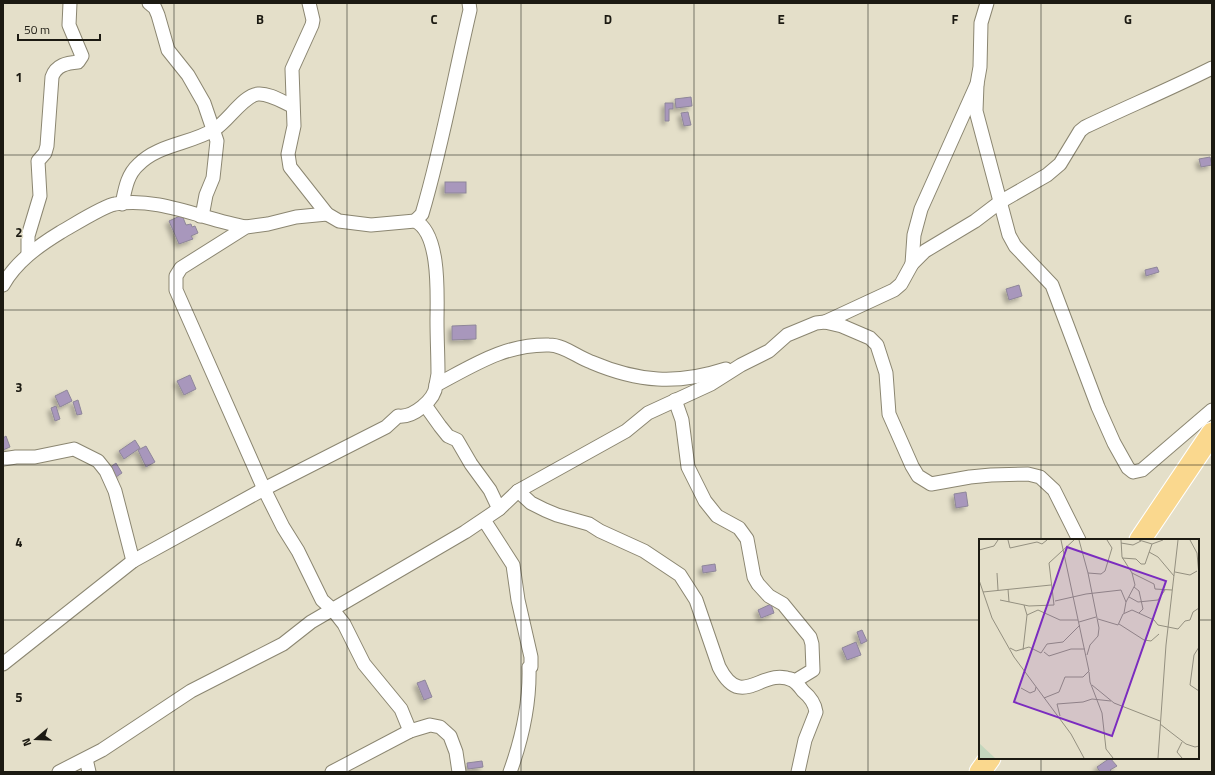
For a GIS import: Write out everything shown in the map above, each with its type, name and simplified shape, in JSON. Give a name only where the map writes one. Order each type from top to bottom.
[{"type":"highway","points":[[1141,539],[1212,433]]},
{"type":"highway","points":[[980,772],[989,759]]},
{"type":"street","points":[[28,254],[28,236],[40,196],[38,161],[47,146],[53,72],[60,66],[78,62],[82,56],[69,25],[70,3]]},
{"type":"street","points":[[149,3],[155,8],[158,15],[168,50],[196,87],[217,141],[214,172],[203,211],[200,216]]},
{"type":"street","points":[[310,3],[313,20],[292,69],[292,106],[294,126],[288,148],[288,162],[327,214],[338,221],[371,225],[415,221],[422,214],[444,136],[470,10],[469,3]]},
{"type":"street","points":[[987,3],[981,23],[980,67],[977,84],[976,111],[1004,221],[1015,246],[1052,285],[1098,407],[1114,443],[1128,468],[1138,472],[1142,470],[1212,410]]},
{"type":"street","points":[[59,772],[86,759],[191,691],[269,652],[290,639],[311,622],[484,520],[499,509],[518,491],[626,431],[648,413],[711,384],[741,365],[769,351],[787,335],[806,326],[826,322],[894,290],[901,284],[912,264],[925,251],[975,221],[1000,202],[1047,175],[1060,164],[1080,131],[1136,102],[1166,91],[1212,68]]},
{"type":"street","points":[[912,264],[914,235],[921,209],[977,84]]},
{"type":"street","points":[[122,204],[125,188],[132,171],[139,163],[152,154],[214,130],[244,102],[257,94],[268,94],[292,106]]},
{"type":"street","points":[[3,285],[28,254],[40,244],[114,204],[165,206],[246,227]]},
{"type":"street","points":[[327,214],[296,217],[246,227],[181,268],[176,276],[176,290],[264,489],[283,527],[298,551],[322,600],[333,610],[349,632],[367,668],[401,709],[410,731]]},
{"type":"street","points":[[3,664],[133,561],[264,489],[386,427],[398,416],[404,417],[425,405],[436,390],[438,374],[437,272],[431,245],[423,228],[415,221]]},
{"type":"street","points":[[826,322],[870,338],[877,345],[886,373],[889,414],[918,476],[931,484],[970,477],[992,475],[1028,474],[1040,477],[1054,490],[1078,539]]},
{"type":"street","points":[[436,385],[490,357],[517,347],[557,346],[612,370],[630,376],[654,380],[701,376],[741,365]]},
{"type":"street","points":[[518,491],[531,503],[545,510],[589,524],[600,531],[644,551],[680,575],[696,600],[719,667],[724,676],[734,685],[749,688],[772,679],[791,679],[795,681],[813,670],[812,644],[810,637],[806,630],[783,604],[769,596],[754,578],[747,539],[739,528],[717,516],[705,501],[688,467],[682,420],[675,400]]},
{"type":"street","points":[[425,405],[448,436],[457,440],[471,464],[490,490],[499,509]]},
{"type":"street","points":[[3,459],[35,456],[74,449],[98,461],[106,471],[115,491],[133,561]]},
{"type":"street","points":[[484,520],[513,565],[518,600],[531,653],[529,685],[520,738],[510,772]]},
{"type":"street","points":[[791,679],[810,698],[816,712],[805,740],[798,772]]},
{"type":"street","points":[[332,772],[410,731],[430,724],[447,732],[454,744],[459,772]]},
{"type":"street","points":[[86,759],[89,772]]},
{"type":"building","points":[[691,97],[692,106],[676,108],[675,99]]},
{"type":"building","points":[[665,103],[673,103],[673,109],[669,109],[669,121],[665,121]]},
{"type":"building","points":[[688,112],[691,125],[684,126],[681,113]]},
{"type":"building","points":[[1210,157],[1212,165],[1201,167],[1199,159]]},
{"type":"building","points":[[445,182],[466,182],[466,193],[445,193]]},
{"type":"building","points":[[182,215],[186,225],[191,224],[192,227],[195,226],[198,233],[191,236],[193,239],[179,244],[169,221]]},
{"type":"building","points":[[1157,267],[1159,272],[1146,276],[1145,270]]},
{"type":"building","points":[[1019,285],[1022,296],[1009,300],[1006,289]]},
{"type":"building","points":[[476,325],[476,339],[452,340],[452,326]]},
{"type":"building","points":[[190,375],[196,389],[184,395],[177,381]]},
{"type":"building","points":[[67,390],[72,401],[60,407],[55,396]]},
{"type":"building","points":[[78,400],[82,414],[77,415],[73,402]]},
{"type":"building","points":[[56,406],[60,419],[55,421],[51,408]]},
{"type":"building","points":[[6,436],[10,447],[3,450],[3,438]]},
{"type":"building","points":[[135,440],[140,448],[124,459],[119,451]]},
{"type":"building","points":[[146,446],[155,462],[146,467],[138,450]]},
{"type":"building","points":[[116,463],[122,473],[116,477],[109,468]]},
{"type":"building","points":[[966,492],[968,506],[956,508],[954,494]]},
{"type":"building","points":[[715,564],[716,571],[703,573],[702,566]]},
{"type":"building","points":[[771,604],[774,613],[761,618],[758,610]]},
{"type":"building","points":[[862,630],[867,641],[861,644],[857,632]]},
{"type":"building","points":[[856,642],[861,655],[847,660],[842,648]]},
{"type":"building","points":[[425,680],[432,697],[424,700],[417,683]]},
{"type":"building","points":[[1109,759],[1111,759],[1117,766],[1110,770],[1112,772],[1100,772],[1097,767]]},
{"type":"building","points":[[482,761],[483,767],[468,769],[467,763]]}]
